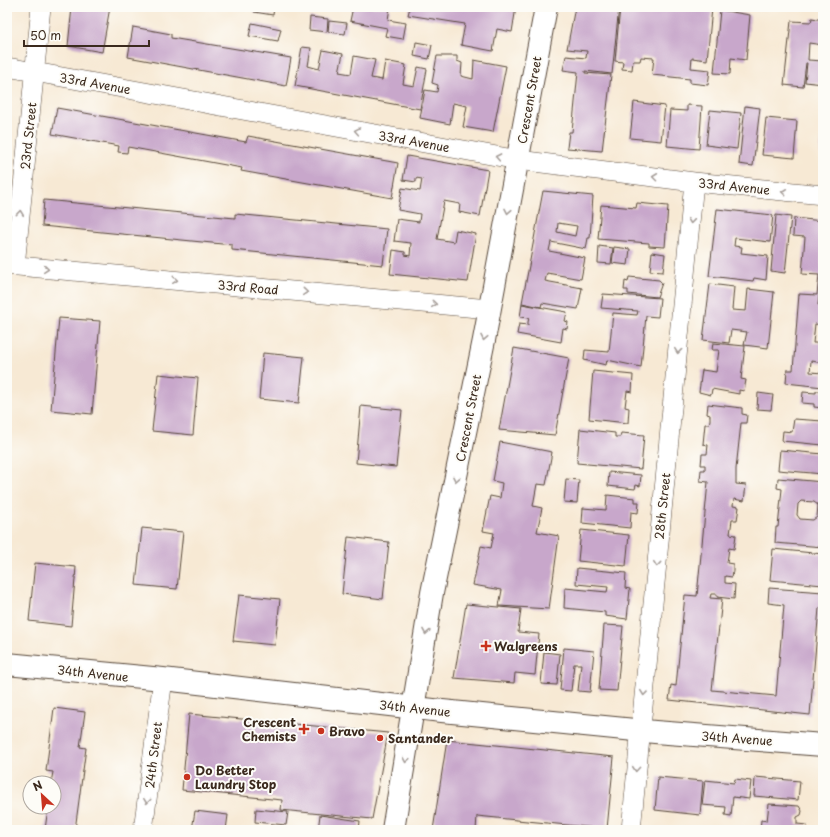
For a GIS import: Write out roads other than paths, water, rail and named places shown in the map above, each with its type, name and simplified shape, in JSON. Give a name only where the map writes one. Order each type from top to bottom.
[{"type":"street","name":"23rd Street","points":[[11,266],[35,71],[41,7]]},
{"type":"street","name":"Crescent Street","points":[[393,830],[432,593],[518,160],[546,7]]},
{"type":"street","name":"33rd Avenue","points":[[7,67],[518,160],[694,182],[823,196]]},
{"type":"street","name":"28th Street","points":[[631,830],[694,182]]},
{"type":"street","name":"33rd Road","points":[[11,266],[489,309]]},
{"type":"street","name":"34th Avenue","points":[[7,664],[414,708],[640,730],[823,745]]},
{"type":"street","name":"24th Street","points":[[143,830],[163,680]]},
{"type":"place","name":"Walgreens","points":[[486,646]]},
{"type":"place","name":"Crescent Chemists","points":[[304,729]]},
{"type":"place","name":"Bravo","points":[[321,731]]},
{"type":"place","name":"Santander","points":[[380,738]]},
{"type":"place","name":"Do Better Laundry Stop","points":[[187,777]]}]
